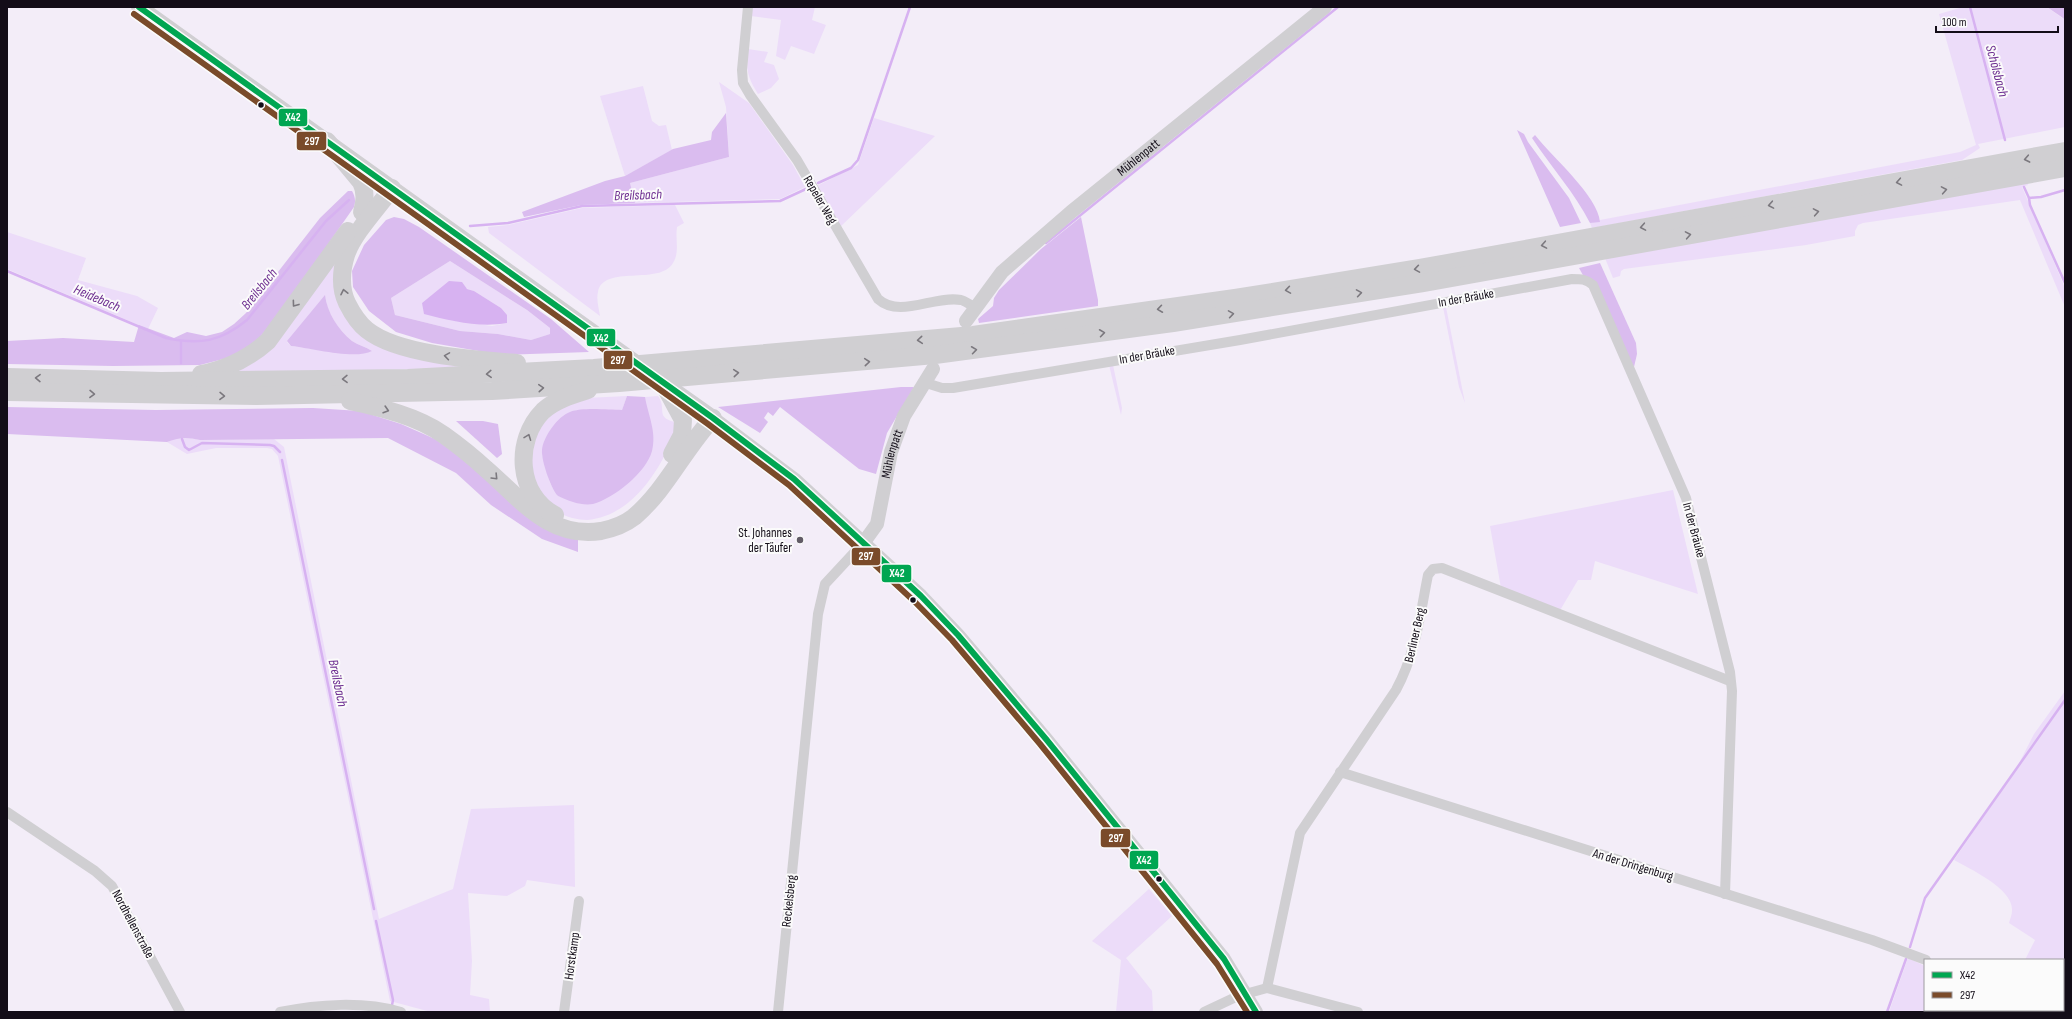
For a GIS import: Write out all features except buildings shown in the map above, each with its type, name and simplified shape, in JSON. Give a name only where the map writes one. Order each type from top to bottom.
[{"type":"highway","points":[[326,141],[361,182],[365,189],[365,201],[362,212]]},
{"type":"highway","points":[[7,377],[161,380],[408,378],[675,362],[973,335],[1235,298],[1420,268],[2065,151]]},
{"type":"highway","points":[[7,392],[257,396],[492,391],[614,383],[935,355],[1173,323],[1423,283],[2065,168]]},
{"type":"highway","points":[[161,380],[209,372],[230,366],[253,355],[268,342],[362,212],[387,184]]},
{"type":"highway","points":[[387,184],[352,243],[343,266],[342,278],[344,298],[354,314],[367,330],[392,343],[431,353],[472,360],[589,368]]},
{"type":"highway","points":[[614,383],[554,403],[543,412],[533,424],[526,440],[523,456],[526,479],[530,489],[539,502],[553,514],[574,523],[595,523],[612,518],[631,506],[649,488],[672,454],[682,435],[683,420],[663,383]]},
{"type":"highway","points":[[320,395],[386,409],[443,434],[487,469],[528,509],[556,525],[571,531],[587,533],[610,529],[633,518],[653,498],[702,429],[708,415]]},
{"type":"highway","points":[[672,454],[708,415]]},
{"type":"main road","points":[[139,7],[708,415],[794,479],[921,596],[958,635],[1046,739],[1214,947],[1248,995],[1256,1012]]},
{"type":"main road","name":"Mühlenpatt","points":[[966,321],[1002,272],[1042,237],[1325,7]]},
{"type":"main road","name":"Mühlenpatt","points":[[864,542],[877,524],[891,452],[904,416],[923,382],[933,369]]},
{"type":"street","name":"Repeler Weg","points":[[748,7],[742,70],[743,83],[797,160],[878,299],[883,304],[893,307],[951,299],[962,300],[975,307]]},
{"type":"street","name":"In der Bräuke","points":[[923,382],[942,388],[953,388],[1240,340],[1572,279],[1583,279],[1593,285],[1686,498],[1714,603],[1732,691],[1725,894]]},
{"type":"street","name":"Reckelsberg","points":[[778,1012],[818,614],[825,584],[864,542]]},
{"type":"street","name":"Berliner Berg","points":[[1267,988],[1300,833],[1396,690],[1404,675],[1414,648],[1428,575],[1433,569],[1442,568],[1730,681]]},
{"type":"street","name":"An der Dringenburg","points":[[1340,772],[1872,940],[1924,959]]},
{"type":"street","name":"Nordhellenstraße","points":[[7,812],[95,871],[112,886],[180,1012]]},
{"type":"street","name":"Horstkamp","points":[[564,1012],[579,901]]},
{"type":"street","points":[[1204,1012],[1238,996],[1248,995],[1267,988],[1358,1012]]},
{"type":"street","points":[[280,1012],[294,1009],[357,1006],[380,1007],[401,1012]]},
{"type":"shaded area","points":[[752,7],[815,7],[812,20],[826,25],[814,54],[791,46],[785,60],[776,56],[781,20],[751,16]]},
{"type":"shaded area","points":[[1963,7],[2047,7],[2065,20],[2065,127],[1978,144],[1980,148],[1962,160],[1592,228],[1590,223],[1600,220],[1960,152],[1976,145],[1939,14]]},
{"type":"shaded area","points":[[2047,7],[2065,7],[2065,20],[2063,18]]},
{"type":"shaded area","points":[[748,49],[768,52],[764,62],[774,65],[779,79],[771,88],[758,94],[748,73]]},
{"type":"shaded area","points":[[719,82],[749,103],[793,165],[805,187],[780,199],[635,203],[630,183],[729,157],[726,107]]},
{"type":"shaded area","points":[[643,86],[652,121],[659,126],[666,125],[672,150],[625,176],[600,96]]},
{"type":"shaded area","points":[[726,113],[729,157],[630,183],[635,203],[581,205],[524,217],[522,212],[605,181],[625,176],[673,149],[711,140],[712,132]]},
{"type":"shaded area","points":[[874,118],[935,136],[840,227],[817,186],[858,165]]},
{"type":"shaded area","points":[[1517,130],[1524,134],[1528,142],[1569,198],[1581,223],[1560,227]]},
{"type":"shaded area","points":[[1535,135],[1583,189],[1597,212],[1600,222],[1590,223],[1577,201],[1532,138]]},
{"type":"shaded area","points":[[2027,182],[2028,185],[2022,187],[2065,288],[2065,307],[2020,200],[1863,223],[1858,225],[1855,231],[1855,236],[1806,245],[1624,269],[1621,271],[1620,276],[1613,278],[1605,258]]},
{"type":"shaded area","points":[[348,191],[352,191],[354,195],[354,207],[278,316],[259,338],[239,355],[200,365],[113,366],[7,364],[7,341],[63,338],[134,342],[139,325],[174,338],[187,332],[206,336],[222,332],[246,313],[320,218]]},
{"type":"shaded area","points":[[675,205],[684,223],[677,227],[677,250],[673,263],[666,270],[656,273],[610,279],[602,284],[597,295],[600,316],[489,233],[488,227],[508,225],[582,208]]},
{"type":"shaded area","points":[[394,217],[404,219],[419,227],[551,319],[589,352],[502,355],[432,343],[396,332],[369,311],[353,287],[352,271],[364,245],[386,220]],"holes":[[[450,261],[527,310],[550,328],[550,334],[531,340],[498,334],[460,331],[395,315],[391,298]]]},
{"type":"shaded area","points":[[1081,217],[1098,306],[979,323],[978,319],[993,306],[994,298],[999,290],[1041,249]]},
{"type":"shaded area","points":[[7,232],[86,258],[78,280],[137,296],[158,308],[148,329],[7,269]]},
{"type":"shaded area","points":[[343,245],[353,323],[473,366],[437,369],[230,372]],"holes":[[[325,296],[334,321],[342,332],[352,341],[372,351],[347,353],[291,346],[287,342]]]},
{"type":"shaded area","points":[[450,261],[527,310],[550,328],[550,334],[531,340],[498,334],[460,331],[395,315],[391,298]],"holes":[[[444,286],[465,288],[474,291],[501,308],[507,323],[492,326],[449,320],[422,303]]]},
{"type":"shaded area","points":[[1600,263],[1636,343],[1637,354],[1634,367],[1579,268]]},
{"type":"shaded area","points":[[449,281],[462,282],[467,289],[474,291],[501,308],[507,315],[507,323],[486,325],[476,324],[424,314],[422,303]]},
{"type":"shaded area","points":[[325,295],[328,308],[342,332],[352,341],[372,351],[344,354],[291,346],[287,341]]},
{"type":"shaded area","points":[[1443,307],[1446,307],[1465,403],[1459,387]]},
{"type":"shaded area","points":[[1109,365],[1113,365],[1122,408],[1121,415]]},
{"type":"shaded area","points":[[901,387],[914,387],[887,433],[876,474],[859,469],[780,407],[773,416],[768,412],[764,418],[768,422],[760,433],[718,407]]},
{"type":"shaded area","points":[[627,396],[622,410],[576,410],[542,454],[550,483],[558,496],[581,504],[645,397],[658,396],[662,405],[662,413],[666,419],[679,423],[665,455],[656,471],[645,485],[620,509],[604,516],[587,520],[572,518],[561,514],[550,505],[530,480],[534,433],[560,406],[586,398]]},
{"type":"shaded area","points":[[627,396],[645,397],[652,424],[652,451],[643,468],[628,484],[610,496],[593,504],[575,503],[558,496],[550,481],[542,455],[543,445],[548,433],[556,422],[565,414],[575,410],[622,410]]},
{"type":"shaded area","points":[[7,407],[156,410],[313,408],[360,411],[401,424],[435,439],[578,538],[578,552],[542,539],[491,505],[456,473],[388,438],[200,440],[184,438],[167,442],[7,434]]},
{"type":"shaded area","points":[[456,421],[483,421],[498,424],[502,454],[497,458]]},
{"type":"shaded area","points":[[178,437],[187,437],[200,440],[274,439],[284,447],[379,919],[453,889],[471,809],[574,805],[575,887],[527,880],[525,886],[507,896],[468,893],[472,961],[470,995],[489,999],[490,1012],[431,1012],[390,1001],[278,456],[272,449],[267,448],[216,448],[187,454],[167,442]]},
{"type":"shaded area","points":[[1673,490],[1698,594],[1595,561],[1591,580],[1578,580],[1559,612],[1501,588],[1490,526]]},
{"type":"shaded area","points":[[2065,691],[2065,1012],[2050,1011],[2064,1011],[2064,959],[2026,959],[2035,940],[2009,923],[2012,911],[2011,903],[2006,895],[1980,874],[1954,860],[2015,771],[2034,734]]},
{"type":"shaded area","points":[[1149,889],[1172,916],[1126,958],[1152,991],[1153,1012],[1116,1012],[1121,960],[1092,941]]},
{"type":"shaded area","points":[[1908,958],[1924,966],[1924,1011],[1996,1011],[1996,1012],[1889,1012]]},
{"type":"waterway","points":[[818,183],[851,168],[858,160],[910,7]]},
{"type":"waterway","points":[[1046,243],[1338,7]]},
{"type":"waterway","name":"Schölsbach","points":[[1970,7],[2005,140]]},
{"type":"waterway","name":"Schölsbach","points":[[2024,187],[2029,198],[2041,197],[2065,190]]},
{"type":"waterway","name":"Breilsbach","points":[[470,226],[508,223],[582,206],[780,201],[806,189]]},
{"type":"waterway","points":[[2029,198],[2030,205],[2065,283]]},
{"type":"waterway","name":"Breilsbach","points":[[7,271],[166,338],[189,341],[209,340],[228,333],[247,320],[326,221],[349,200]]},
{"type":"waterway","name":"Breilsbach","points":[[181,341],[181,363]]},
{"type":"waterway","name":"Breilsbach","points":[[182,439],[185,447],[189,450],[202,443],[270,445],[274,446],[280,452]]},
{"type":"waterway","name":"Breilsbach","points":[[282,460],[374,909]]},
{"type":"waterway","points":[[1910,947],[1925,898],[2065,700]]},
{"type":"waterway","name":"Breilsbach","points":[[376,921],[393,1000],[392,1005]]},
{"type":"waterway","points":[[1887,1012],[1906,959]]},
{"type":"transit line","name":"X42","points":[[139,7],[713,418],[794,479],[921,596],[958,635],[1046,739],[1224,959],[1256,1012]]},
{"type":"transit line","name":"297","points":[[134,14],[708,424],[789,485],[915,602],[952,640],[1040,744],[1217,964],[1247,1012]]},
{"type":"place","name":"St. Johannes der Täufer","points":[[800,540]]},
{"type":"water label","name":"Heidebach","points":[[97,298]]}]
